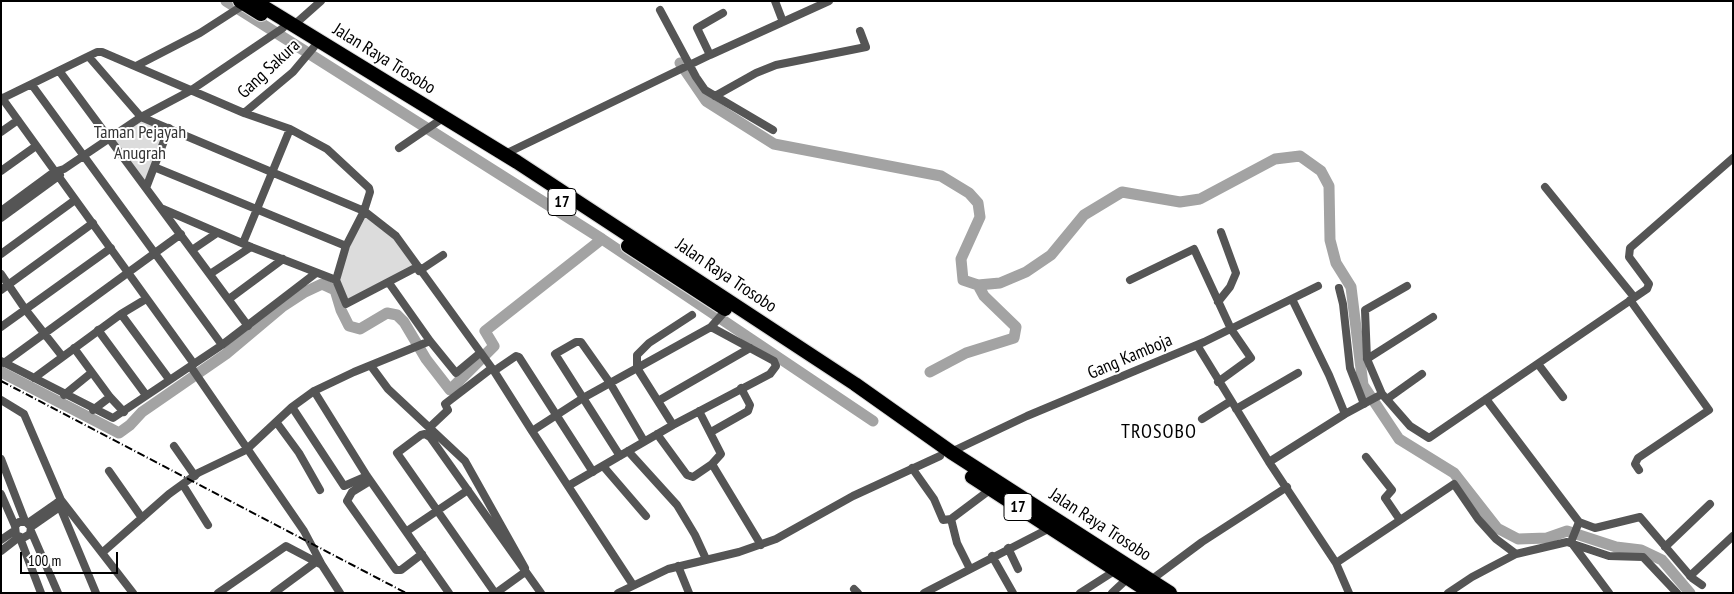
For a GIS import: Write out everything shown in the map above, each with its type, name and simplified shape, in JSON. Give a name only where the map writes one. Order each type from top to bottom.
[{"type":"highway","name":"Jalan Raya Trosobo","points":[[244,5],[433,123],[505,154],[945,454],[1146,588]]},
{"type":"highway","name":"Jalan Raya Trosobo","points":[[283,30],[311,51],[548,192],[723,315],[884,411]]},
{"type":"highway","name":"Jalan Raya Trosobo","points":[[945,454],[991,489],[1128,578],[1146,588],[1170,593]]},
{"type":"street","points":[[1,218],[16,204],[56,174],[141,117],[190,90],[283,30],[321,1]]},
{"type":"street","points":[[775,1],[783,22]]},
{"type":"street","points":[[505,154],[710,55],[829,1]]},
{"type":"street","points":[[136,66],[244,5]]},
{"type":"street","points":[[660,10],[688,66],[705,90],[773,130]]},
{"type":"street","points":[[710,55],[697,28],[723,13]]},
{"type":"street","points":[[715,96],[756,73],[776,65],[866,47],[860,31]]},
{"type":"street","name":"Gang Sakura","points":[[244,113],[293,72],[311,51]]},
{"type":"street","points":[[337,591],[319,563],[304,531],[246,450],[146,298],[2,98],[32,86],[102,52],[244,113],[290,129],[327,148],[369,188],[370,192],[364,211],[346,246],[336,280],[346,304],[443,255]]},
{"type":"street","points":[[89,57],[141,117],[364,211],[396,236],[418,269],[493,369],[633,585]]},
{"type":"street","points":[[60,72],[248,326]]},
{"type":"street","points":[[32,86],[222,345]]},
{"type":"street","points":[[1,132],[18,120]]},
{"type":"street","points":[[399,148],[433,123]]},
{"type":"street","points":[[146,188],[169,128]]},
{"type":"street","points":[[243,243],[290,129]]},
{"type":"street","points":[[1,171],[36,146]]},
{"type":"street","points":[[1407,286],[1365,310],[1367,359],[1383,396],[1410,426],[1429,438],[1649,285],[1630,260],[1628,253],[1630,248],[1733,158]]},
{"type":"street","points":[[154,167],[256,211],[346,246]]},
{"type":"street","points":[[1545,188],[1632,298],[1709,410],[1638,458],[1635,464],[1639,470]]},
{"type":"street","points":[[1,254],[75,200]]},
{"type":"street","points":[[1,211],[16,204]]},
{"type":"street","points":[[161,209],[336,280]]},
{"type":"street","points":[[1,290],[93,223]]},
{"type":"street","points":[[1218,302],[1230,287],[1236,273],[1221,232]]},
{"type":"street","points":[[192,250],[217,233]]},
{"type":"street","points":[[181,234],[128,274],[3,362],[93,410],[113,418],[169,379],[194,370],[222,345],[316,272]]},
{"type":"street","points":[[210,274],[251,247]]},
{"type":"street","points":[[1,328],[111,248]]},
{"type":"street","points":[[1130,280],[1193,248],[1231,329],[1251,359],[1218,382]]},
{"type":"street","points":[[229,299],[283,259]]},
{"type":"street","points":[[1,274],[25,309],[62,356]]},
{"type":"street","points":[[389,283],[429,342],[456,373],[482,356]]},
{"type":"street","name":"Gang Kamboja","points":[[618,593],[678,566],[760,545],[776,539],[853,496],[912,468],[1027,416],[1197,345],[1318,286]]},
{"type":"street","points":[[1339,288],[1343,304],[1350,368],[1365,403]]},
{"type":"street","points":[[34,378],[98,330],[146,298]]},
{"type":"street","points":[[1292,299],[1329,375],[1345,414]]},
{"type":"street","points":[[121,314],[169,379]]},
{"type":"street","points":[[673,425],[637,368],[637,355],[643,348],[692,315]]},
{"type":"street","points":[[532,431],[583,398],[711,327],[723,315]]},
{"type":"street","points":[[1367,359],[1433,317]]},
{"type":"street","points":[[568,486],[644,441],[770,374],[776,366],[774,361],[711,327]]},
{"type":"street","points":[[98,330],[146,395]]},
{"type":"street","points":[[103,552],[195,476],[246,450],[277,423],[292,406],[314,391],[429,342]]},
{"type":"street","points":[[620,456],[555,355],[576,342],[580,342],[610,384],[644,441]]},
{"type":"street","points":[[1197,345],[1218,382],[1269,462],[1336,563],[1349,593]]},
{"type":"street","points":[[74,348],[91,373],[124,412]]},
{"type":"street","points":[[658,401],[750,348]]},
{"type":"street","points":[[430,427],[448,410],[445,404],[493,369],[518,356],[558,414],[593,472]]},
{"type":"street","points":[[1538,364],[1563,397]]},
{"type":"street","points":[[371,366],[388,388],[461,456],[472,471],[523,560],[525,572]]},
{"type":"street","points":[[64,395],[91,373]]},
{"type":"street","points":[[1236,409],[1298,373]]},
{"type":"street","points":[[1269,462],[1345,414],[1383,396],[1422,374]]},
{"type":"street","points":[[710,432],[748,411],[750,405],[742,388]]},
{"type":"street","points":[[314,391],[368,478],[407,530],[449,593]]},
{"type":"street","points":[[93,410],[110,397]]},
{"type":"street","points":[[1486,399],[1579,524],[1594,528],[1638,516],[1644,520],[1664,547],[1690,576],[1702,585]]},
{"type":"street","points":[[1,400],[24,414],[96,593]]},
{"type":"street","points":[[1202,420],[1231,401]]},
{"type":"street","points":[[292,406],[344,486],[368,478]]},
{"type":"street","points":[[657,434],[688,477],[693,477],[712,464],[721,454],[699,411]]},
{"type":"street","points":[[277,423],[299,453],[320,490]]},
{"type":"street","points":[[525,572],[495,593],[398,456],[398,450],[421,435],[427,434],[541,593]]},
{"type":"street","points":[[174,446],[195,476]]},
{"type":"street","points":[[628,451],[676,504],[695,535],[706,559]]},
{"type":"street","points":[[1366,458],[1392,490],[1385,498],[1400,520]]},
{"type":"street","points":[[1,459],[58,593]]},
{"type":"street","points":[[712,464],[760,545]]},
{"type":"street","points":[[603,466],[646,516]]},
{"type":"street","points":[[912,468],[934,499],[943,520],[951,519],[991,489]]},
{"type":"street","points":[[109,471],[142,518]]},
{"type":"street","points":[[368,478],[352,492],[347,501],[396,570],[401,570],[422,554]]},
{"type":"street","points":[[1336,563],[1454,484],[1478,519],[1496,539],[1516,554]]},
{"type":"street","points":[[183,485],[208,525]]},
{"type":"street","points":[[1146,588],[1202,542],[1287,487]]},
{"type":"street","points":[[407,530],[468,490]]},
{"type":"street","points":[[1,494],[41,593]]},
{"type":"street","points":[[1,540],[17,533],[28,536],[29,526],[61,503]]},
{"type":"street","points":[[61,503],[103,552],[133,593]]},
{"type":"street","points":[[1664,547],[1710,504]]},
{"type":"street","points":[[951,519],[958,543],[970,570]]},
{"type":"street","points":[[1,551],[17,533],[19,522],[29,526]]},
{"type":"street","points":[[1571,540],[1579,524]]},
{"type":"street","points":[[924,593],[970,570],[992,556],[1050,528]]},
{"type":"street","points":[[1690,576],[1733,536]]},
{"type":"street","points":[[1571,540],[1609,593]]},
{"type":"street","points":[[1448,593],[1472,577],[1516,554],[1571,540],[1609,556],[1643,557],[1677,593]]},
{"type":"street","points":[[224,591],[285,546],[319,563]]},
{"type":"street","points":[[1008,548],[1018,569]]},
{"type":"street","points":[[992,556],[1013,593]]},
{"type":"street","points":[[274,593],[319,563]]},
{"type":"street","points":[[678,566],[689,593]]},
{"type":"street","points":[[1080,593],[1116,570]]},
{"type":"street","points":[[1112,593],[1128,578]]},
{"type":"green space","name":"Taman Pejayah Anugrah","points":[[141,117],[169,128],[146,188],[110,139]]},
{"type":"green space","points":[[364,213],[401,242],[416,267],[346,303],[337,279]]},
{"type":"waterway","points":[[226,1],[602,239],[873,421]]},
{"type":"waterway","points":[[680,63],[706,101],[774,144],[941,176],[969,193],[978,203],[980,217],[961,259],[963,280],[978,285],[1000,283],[1026,272],[1051,255],[1084,215],[1122,192],[1180,202],[1200,199],[1275,159],[1300,156],[1321,171],[1329,186],[1330,240],[1336,263],[1351,287],[1363,385],[1399,439],[1454,473],[1497,528],[1518,539],[1547,538],[1567,531],[1616,547],[1641,550],[1662,560],[1690,593]]},
{"type":"waterway","points":[[1,372],[119,433],[130,425],[142,412],[226,354],[282,307],[305,292],[322,284],[335,290],[341,310],[349,326],[360,329],[387,313],[397,315],[404,322],[426,359],[450,390],[494,346],[485,331],[602,239]]},
{"type":"waterway","points":[[930,372],[966,353],[1014,338],[1016,327],[984,296],[978,285]]},
{"type":"railway","points":[[1,381],[406,593]]},
{"type":"district","name":"TROSOBO","points":[[1159,432]]}]
